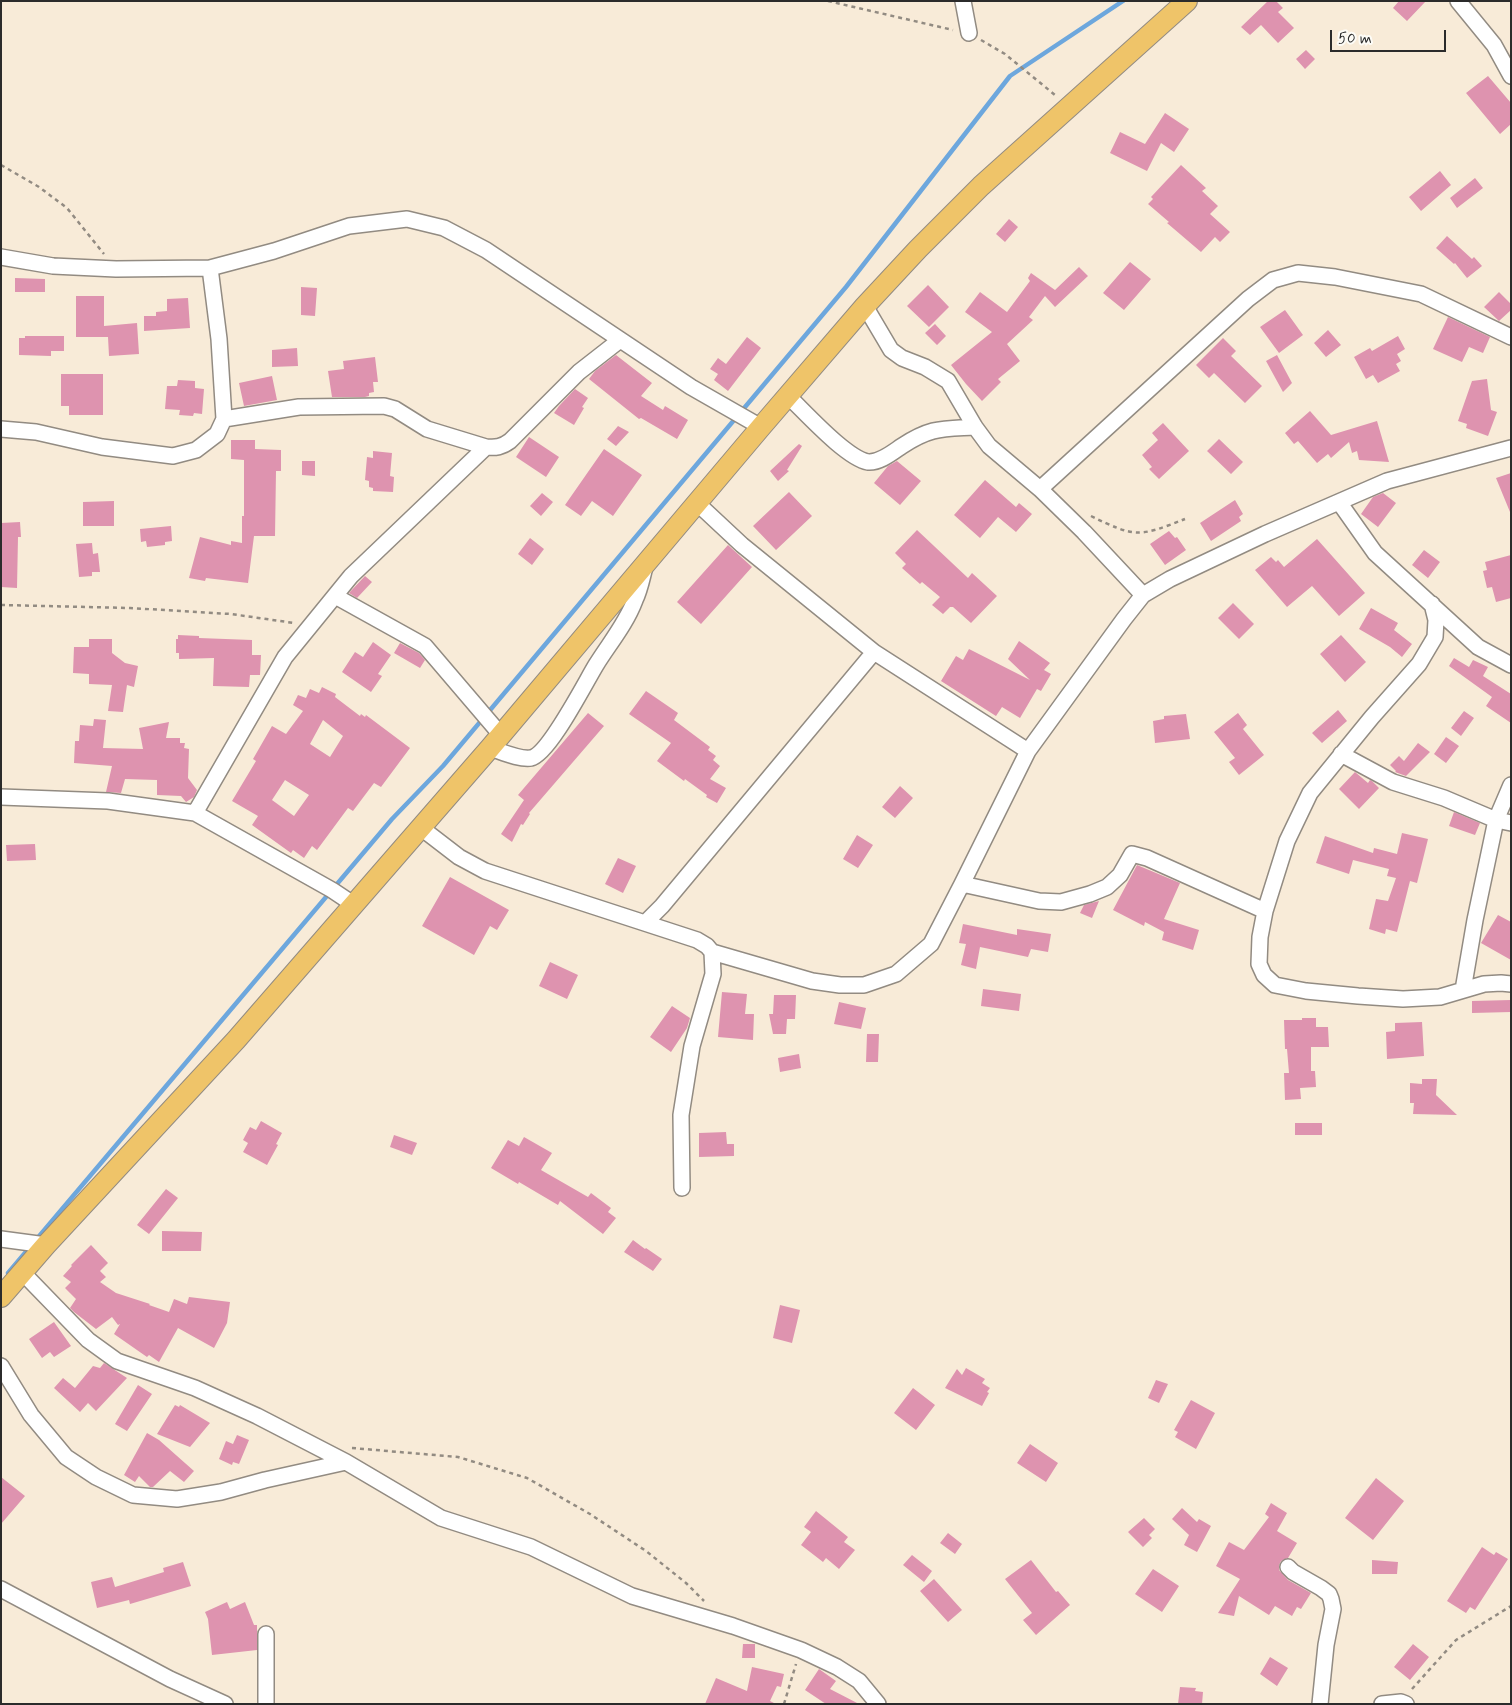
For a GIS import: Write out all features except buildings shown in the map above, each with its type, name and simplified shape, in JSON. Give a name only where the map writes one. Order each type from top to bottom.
[{"type":"main road","points":[[1,1298],[22,1272],[236,1040],[496,741],[865,306],[981,186],[1187,1]]},
{"type":"street","points":[[963,1],[969,34]]},
{"type":"street","points":[[1458,1],[1494,45],[1511,76]]},
{"type":"street","points":[[1,257],[53,266],[116,269],[210,268],[349,226],[407,219],[444,228],[486,250],[690,387],[761,427]]},
{"type":"street","points":[[1,429],[36,432],[102,447],[173,456],[196,450],[218,434],[224,419],[219,339],[210,268]]},
{"type":"street","points":[[1040,489],[1248,299],[1273,280],[1298,273],[1335,277],[1421,294],[1511,337]]},
{"type":"street","points":[[865,306],[891,350],[902,358],[925,367],[948,381],[975,427],[989,446],[1040,489],[1084,532],[1143,595]]},
{"type":"street","points":[[224,419],[299,407],[384,406],[395,409],[427,429],[486,447],[503,446],[579,372],[620,340]]},
{"type":"street","points":[[788,396],[840,446],[859,459],[870,462],[886,457],[920,434],[938,429],[975,427]]},
{"type":"street","points":[[195,813],[285,657],[351,576],[486,447]]},
{"type":"street","points":[[712,952],[812,981],[840,985],[864,985],[896,974],[930,944],[1028,751],[1143,595],[1170,579],[1265,534],[1387,481],[1511,448]]},
{"type":"street","points":[[697,502],[742,546],[874,652],[1028,751]]},
{"type":"street","points":[[1339,502],[1375,553],[1478,647],[1511,665]]},
{"type":"street","points":[[335,596],[425,646],[484,717],[496,741],[514,755],[530,758],[538,754],[570,711],[627,616],[635,601],[646,564]]},
{"type":"street","points":[[1432,604],[1436,620],[1435,637],[1419,664],[1372,716],[1310,793],[1287,841],[1265,911],[1260,937],[1259,964],[1264,976],[1275,986],[1306,991],[1403,999],[1440,997],[1484,984],[1511,984]]},
{"type":"street","points":[[645,923],[662,906],[874,652]]},
{"type":"street","points":[[1341,754],[1393,782],[1444,798],[1503,821]]},
{"type":"street","points":[[1463,990],[1475,920],[1503,821],[1511,785]]},
{"type":"street","points":[[1,797],[108,801],[195,813],[332,890],[353,904]]},
{"type":"street","points":[[420,827],[459,857],[485,871],[697,940],[708,946],[712,952],[713,974],[692,1046],[681,1115],[682,1188]]},
{"type":"street","points":[[962,884],[1039,901],[1061,902],[1107,887],[1120,875],[1132,854],[1147,858],[1265,911]]},
{"type":"street","points":[[662,906],[662,916],[666,930]]},
{"type":"street","points":[[1,1239],[46,1246]]},
{"type":"street","points":[[22,1272],[88,1340],[118,1361],[195,1388],[347,1455],[441,1518],[532,1547],[632,1596],[734,1626],[800,1650],[837,1667],[859,1681],[878,1704]]},
{"type":"street","points":[[1,1366],[31,1415],[66,1457],[96,1478],[133,1495],[177,1498],[220,1492],[347,1455]]},
{"type":"street","points":[[1288,1568],[1321,1588],[1329,1594],[1331,1599],[1333,1609],[1326,1645],[1320,1704]]},
{"type":"street","points":[[1,1589],[143,1665],[226,1704]]},
{"type":"street","points":[[266,1634],[266,1704]]},
{"type":"street","points":[[1382,1704],[1403,1703]]},
{"type":"path","points":[[1,165],[39,187],[67,208],[116,269]]},
{"type":"path","points":[[1088,515],[1129,533],[1142,534],[1185,519]]},
{"type":"path","points":[[1,605],[121,607],[230,614],[310,626]]},
{"type":"path","points":[[347,1455],[391,1450],[458,1457],[527,1478],[590,1514],[646,1551],[686,1583],[706,1603]]},
{"type":"path","points":[[1403,1703],[1456,1640],[1511,1606]]},
{"type":"path","points":[[784,1704],[800,1650]]},
{"type":"waterway","points":[[35,1241],[392,819],[443,766],[846,287],[1010,76],[1123,1]]},
{"type":"waterway","points":[[8,1273],[30,1247]]}]
